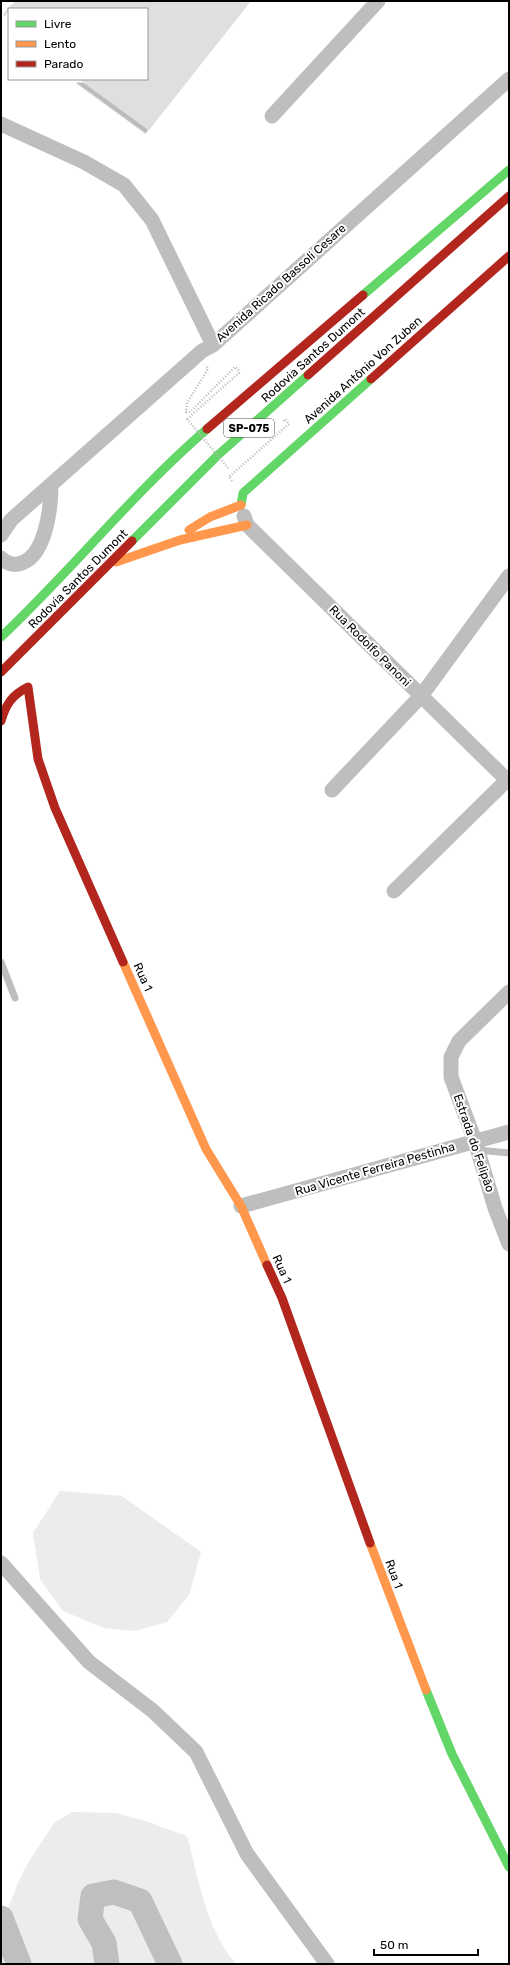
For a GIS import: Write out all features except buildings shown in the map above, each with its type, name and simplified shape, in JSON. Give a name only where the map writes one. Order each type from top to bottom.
[{"type":"main road","name":"Rodovia Santos Dumont","points":[[1,637],[41,599],[164,468],[183,450],[509,170]]},
{"type":"main road","name":"Rodovia Santos Dumont","points":[[1,672],[218,455],[509,196]]},
{"type":"main road","name":"Avenida Antônio Von Zuben","points":[[242,499],[509,256]]},
{"type":"main road","points":[[174,541],[210,517],[242,499]]},
{"type":"main road","points":[[107,566],[174,541],[221,529],[247,525]]},
{"type":"main road","name":"Rua 1","points":[[1,721],[6,705],[14,692],[28,687],[38,759],[55,808],[206,1149],[241,1206],[282,1298],[388,1594],[452,1754],[509,1867]]},
{"type":"street","points":[[272,116],[378,1]]},
{"type":"street","name":"Avenida Ricado Bassoli Cesare","points":[[1,535],[12,520],[509,79]]},
{"type":"street","points":[[1,124],[84,162],[124,185],[152,220],[207,348]]},
{"type":"street","points":[[2,564],[13,565],[23,563],[40,544],[48,524],[51,504],[51,485]]},
{"type":"street","name":"Rua Rodolfo Panoni","points":[[242,499],[247,525],[508,781]]},
{"type":"street","points":[[332,790],[421,696],[509,576]]},
{"type":"street","points":[[394,891],[508,781]]},
{"type":"street","name":"Estrada do Felipão","points":[[509,992],[459,1041],[451,1057],[451,1077],[476,1146],[502,1208],[509,1244]]},
{"type":"street","name":"Rua Vicente Ferreira Pestinha","points":[[241,1206],[476,1146],[509,1132]]},
{"type":"street","points":[[1,1563],[89,1662],[153,1710],[196,1752],[247,1854],[327,1964]]},
{"type":"lane","points":[[1,962],[15,998]]},
{"type":"lane","points":[[476,1146],[509,1153]]},
{"type":"path","points":[[207,348],[208,369],[187,403],[186,412],[190,412],[235,367],[238,369],[239,373],[187,420],[229,469],[235,464]]},
{"type":"path","points":[[242,499],[229,477],[289,424],[286,419],[280,424]]},
{"type":"shaded area","points":[[60,1491],[122,1496],[201,1552],[189,1595],[167,1622],[135,1631],[104,1628],[63,1611],[40,1579],[33,1533]]},
{"type":"shaded area","points":[[72,1812],[116,1813],[145,1821],[187,1836],[210,1920],[217,1935],[236,1964],[1,1964],[1,1914],[7,1911],[28,1863],[54,1823]]},
{"type":"waterway","points":[[107,1964],[104,1943],[90,1919],[93,1896],[114,1892],[140,1901],[170,1964]]},
{"type":"waterway","points":[[1,1918],[19,1964]]},
{"type":"traffic: fast","points":[[363,295],[509,170]]},
{"type":"traffic: fast","points":[[132,541],[218,455],[308,375]]},
{"type":"traffic: fast","points":[[241,505],[243,493],[371,379]]},
{"type":"traffic: fast","points":[[1,637],[53,585],[128,505],[207,429]]},
{"type":"traffic: fast","points":[[426,1690],[452,1754],[509,1867]]},
{"type":"traffic: slow","points":[[189,530],[210,517],[241,505]]},
{"type":"traffic: slow","points":[[116,562],[180,540],[247,525]]},
{"type":"traffic: slow","points":[[123,962],[206,1149],[241,1206],[267,1265]]},
{"type":"traffic: slow","points":[[370,1543],[426,1690]]},
{"type":"traffic: jam","points":[[308,375],[509,196]]},
{"type":"traffic: jam","points":[[371,379],[509,256]]},
{"type":"traffic: jam","points":[[207,429],[363,295]]},
{"type":"traffic: jam","points":[[1,672],[132,541]]},
{"type":"traffic: jam","points":[[1,721],[10,701],[18,693],[28,687],[38,759],[55,808],[123,962]]},
{"type":"traffic: jam","points":[[267,1265],[282,1298],[370,1543]]}]
